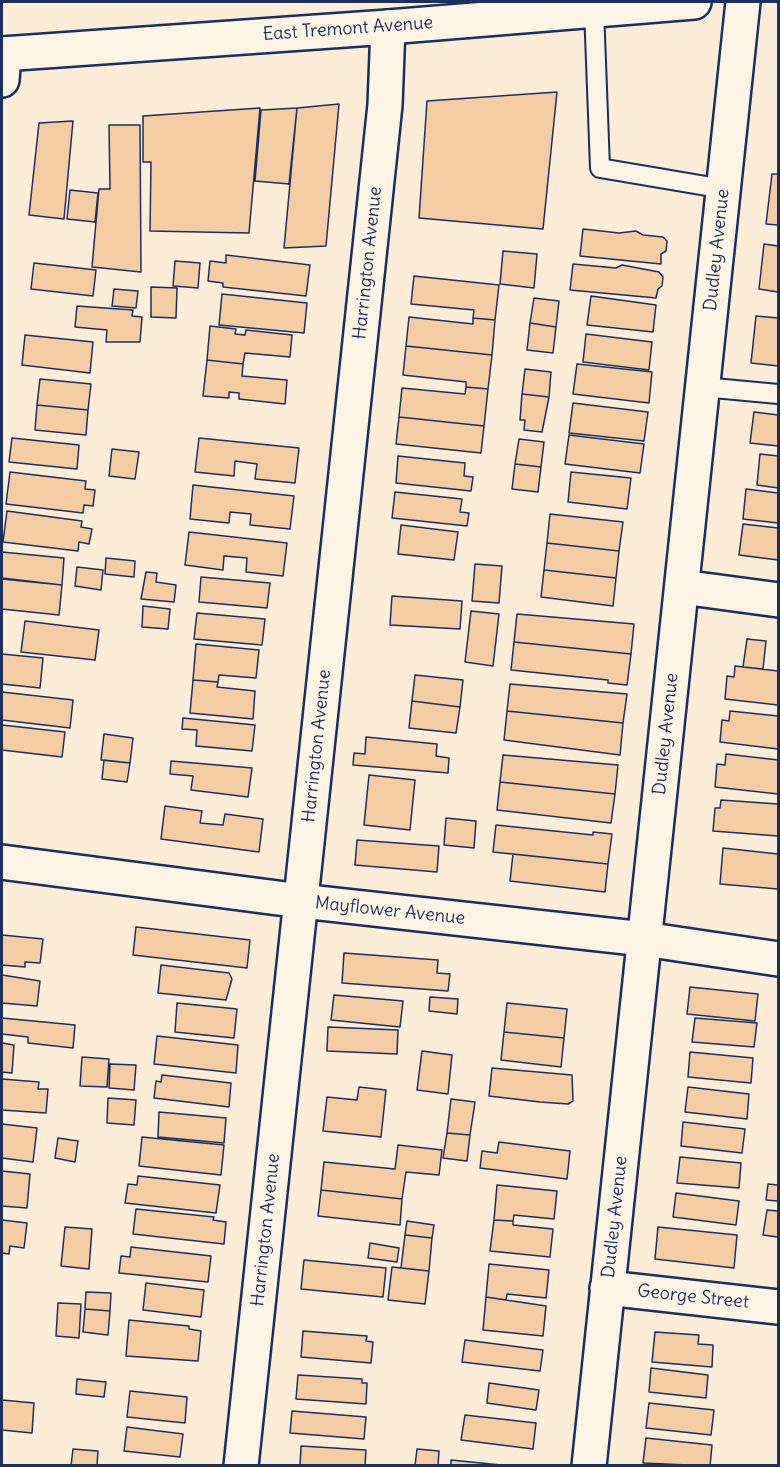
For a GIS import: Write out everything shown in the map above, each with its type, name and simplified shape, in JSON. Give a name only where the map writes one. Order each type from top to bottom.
[{"type":"street","name":"East Tremont Avenue","points":[[2,63],[388,27],[466,11],[594,9],[694,2]]},
{"type":"street","name":"Dudley Avenue","points":[[589,1466],[743,2]]},
{"type":"street","name":"Harrington Avenue","points":[[241,1466],[385,105],[388,27]]},
{"type":"street","points":[[682,588],[778,600]]},
{"type":"street","name":"Mayflower Avenue","points":[[2,862],[301,901],[644,939],[778,959]]},
{"type":"street","name":"George Street","points":[[607,1288],[778,1307]]},
{"type":"lane","points":[[594,9],[600,168],[724,189]]},
{"type":"lane","points":[[703,387],[778,394]]},
{"type":"building","points":[[557,92],[543,229],[419,218],[427,101]]},
{"type":"building","points":[[339,104],[326,246],[284,248],[297,108]]},
{"type":"building","points":[[260,108],[249,233],[150,231],[151,162],[143,162],[143,116]]},
{"type":"building","points":[[297,108],[289,184],[255,181],[261,110]]},
{"type":"building","points":[[73,121],[64,219],[29,215],[39,123]]},
{"type":"building","points":[[109,125],[140,125],[141,272],[92,267],[99,189],[110,189]]},
{"type":"building","points":[[772,174],[778,174],[778,225],[766,224]]},
{"type":"building","points":[[70,190],[98,193],[95,222],[67,219]]},
{"type":"building","points":[[583,229],[619,233],[636,231],[643,235],[663,237],[667,241],[666,251],[661,254],[661,264],[580,256]]},
{"type":"building","points":[[764,244],[778,246],[778,292],[759,289]]},
{"type":"building","points":[[503,251],[537,254],[534,288],[500,284]]},
{"type":"building","points":[[226,255],[310,265],[306,296],[223,287],[223,283],[208,281],[210,261],[226,263]]},
{"type":"building","points":[[175,261],[200,263],[198,288],[173,286]]},
{"type":"building","points":[[34,263],[96,270],[93,296],[31,289]]},
{"type":"building","points":[[573,264],[616,268],[622,265],[659,272],[663,277],[662,286],[658,289],[656,298],[570,290]]},
{"type":"building","points":[[414,276],[499,285],[495,320],[473,318],[474,310],[411,304]]},
{"type":"building","points":[[151,287],[177,288],[176,318],[151,317]]},
{"type":"building","points":[[114,289],[138,291],[136,308],[112,306]]},
{"type":"building","points":[[222,294],[307,303],[304,333],[219,325]]},
{"type":"building","points":[[591,296],[656,305],[653,332],[587,325]]},
{"type":"building","points":[[534,298],[559,301],[556,327],[530,323]]},
{"type":"building","points":[[77,306],[133,310],[132,316],[142,317],[140,342],[106,342],[107,330],[75,327]]},
{"type":"building","points":[[756,316],[778,318],[778,366],[751,363]]},
{"type":"building","points":[[409,317],[473,324],[473,318],[495,320],[492,355],[406,346]]},
{"type":"building","points":[[530,323],[556,327],[553,353],[527,350]]},
{"type":"building","points":[[210,326],[236,329],[235,334],[245,335],[246,330],[292,335],[290,357],[245,353],[243,364],[207,360]]},
{"type":"building","points":[[586,334],[652,342],[649,370],[583,362]]},
{"type":"building","points":[[25,335],[93,342],[90,373],[22,365]]},
{"type":"building","points":[[406,346],[492,355],[488,389],[466,387],[466,382],[403,375]]},
{"type":"building","points":[[207,360],[243,364],[242,376],[287,380],[285,404],[239,399],[239,393],[229,392],[229,398],[203,396]]},
{"type":"building","points":[[577,364],[652,372],[649,403],[573,394]]},
{"type":"building","points":[[525,369],[551,372],[549,397],[522,394]]},
{"type":"building","points":[[40,379],[91,384],[88,410],[37,405]]},
{"type":"building","points":[[466,387],[488,389],[484,426],[399,417],[402,388],[465,394]]},
{"type":"building","points":[[522,394],[549,397],[542,432],[524,430],[525,420],[520,420]]},
{"type":"building","points":[[573,403],[648,412],[644,441],[569,433]]},
{"type":"building","points":[[37,405],[88,410],[86,435],[35,430]]},
{"type":"building","points":[[754,412],[778,415],[778,446],[750,443]]},
{"type":"building","points":[[399,417],[484,426],[481,453],[396,444]]},
{"type":"building","points":[[569,435],[644,444],[640,473],[565,464]]},
{"type":"building","points":[[12,438],[79,445],[77,469],[9,462]]},
{"type":"building","points":[[199,438],[299,448],[295,483],[255,479],[257,464],[235,461],[234,476],[195,472]]},
{"type":"building","points":[[519,439],[544,442],[541,467],[515,464]]},
{"type":"building","points":[[112,449],[139,452],[135,479],[109,476]]},
{"type":"building","points":[[760,454],[778,456],[778,488],[757,485]]},
{"type":"building","points":[[398,456],[465,463],[464,476],[473,477],[471,491],[396,483]]},
{"type":"building","points":[[515,464],[541,467],[538,492],[512,489]]},
{"type":"building","points":[[10,472],[86,481],[85,489],[95,490],[93,506],[84,505],[83,513],[6,504]]},
{"type":"building","points":[[571,472],[631,478],[627,509],[568,502]]},
{"type":"building","points":[[193,485],[294,496],[290,529],[250,525],[251,514],[230,512],[229,523],[190,519]]},
{"type":"building","points":[[746,489],[778,493],[778,523],[743,519]]},
{"type":"building","points":[[395,492],[462,499],[460,512],[469,513],[467,526],[392,518]]},
{"type":"building","points":[[7,511],[82,521],[81,527],[92,529],[89,544],[79,542],[78,551],[3,542]]},
{"type":"building","points":[[550,514],[623,522],[619,551],[547,543]]},
{"type":"building","points":[[743,524],[778,528],[778,560],[739,555]]},
{"type":"building","points":[[401,525],[458,532],[454,560],[398,554]]},
{"type":"building","points":[[189,532],[287,543],[283,576],[246,572],[247,558],[224,556],[223,570],[185,565]]},
{"type":"building","points":[[547,543],[619,551],[616,578],[544,570]]},
{"type":"building","points":[[2,552],[64,558],[62,585],[2,578]]},
{"type":"building","points":[[106,558],[135,561],[134,577],[105,574]]},
{"type":"building","points":[[475,564],[502,566],[499,603],[472,601]]},
{"type":"building","points":[[77,567],[103,570],[101,590],[75,586]]},
{"type":"building","points":[[544,570],[616,578],[613,606],[541,597]]},
{"type":"building","points":[[146,572],[157,573],[156,582],[176,585],[174,602],[141,599]]},
{"type":"building","points":[[201,577],[270,583],[267,608],[199,602]]},
{"type":"building","points":[[2,579],[62,585],[59,615],[2,609]]},
{"type":"building","points":[[392,596],[462,601],[460,629],[390,625]]},
{"type":"building","points":[[143,606],[170,609],[168,629],[142,627]]},
{"type":"building","points":[[471,611],[499,614],[493,666],[465,662]]},
{"type":"building","points":[[197,613],[265,619],[262,645],[194,639]]},
{"type":"building","points":[[517,614],[634,624],[631,654],[514,642]]},
{"type":"building","points":[[25,621],[99,630],[95,660],[21,652]]},
{"type":"building","points":[[747,639],[766,641],[763,669],[743,667]]},
{"type":"building","points":[[514,642],[631,654],[627,685],[608,683],[608,680],[511,670]]},
{"type":"building","points":[[196,644],[259,650],[256,678],[219,675],[218,682],[193,680]]},
{"type":"building","points":[[2,654],[43,658],[40,688],[2,684]]},
{"type":"building","points":[[735,666],[778,671],[778,705],[725,699],[727,676],[734,677]]},
{"type":"building","points":[[415,675],[463,680],[460,707],[412,701]]},
{"type":"building","points":[[193,680],[218,682],[217,687],[255,691],[253,719],[190,713]]},
{"type":"building","points":[[510,684],[627,694],[623,723],[507,711]]},
{"type":"building","points":[[2,692],[73,700],[70,728],[2,720]]},
{"type":"building","points":[[412,701],[460,707],[456,733],[409,728]]},
{"type":"building","points":[[507,711],[623,723],[620,755],[504,740]]},
{"type":"building","points":[[730,711],[778,716],[778,749],[720,742],[722,720],[729,721]]},
{"type":"building","points":[[183,718],[255,725],[252,751],[196,746],[197,730],[182,729]]},
{"type":"building","points":[[2,725],[65,732],[62,757],[2,750]]},
{"type":"building","points":[[104,734],[133,738],[130,763],[101,760]]},
{"type":"building","points":[[366,737],[437,744],[436,756],[449,758],[448,773],[353,765],[354,753],[365,754]]},
{"type":"building","points":[[726,754],[778,760],[778,794],[715,787],[717,764],[725,765]]},
{"type":"building","points":[[503,755],[618,765],[615,794],[500,782]]},
{"type":"building","points":[[104,760],[130,763],[127,782],[102,779]]},
{"type":"building","points":[[171,761],[252,768],[248,797],[191,790],[193,776],[170,774]]},
{"type":"building","points":[[369,775],[415,780],[410,830],[364,825]]},
{"type":"building","points":[[500,782],[615,794],[611,823],[497,810]]},
{"type":"building","points":[[721,800],[778,804],[778,836],[713,831],[715,808],[720,808]]},
{"type":"building","points":[[165,806],[202,811],[200,823],[223,825],[225,814],[263,819],[259,852],[161,839]]},
{"type":"building","points":[[446,818],[476,821],[474,848],[444,845]]},
{"type":"building","points":[[496,825],[593,835],[593,832],[612,834],[608,864],[493,852]]},
{"type":"building","points":[[357,840],[439,846],[437,872],[355,865]]},
{"type":"building","points":[[723,848],[778,854],[778,889],[720,884]]},
{"type":"building","points":[[513,854],[608,864],[605,892],[510,881]]},
{"type":"building","points":[[136,927],[250,940],[247,968],[133,955]]},
{"type":"building","points":[[2,935],[43,939],[40,963],[25,962],[25,967],[2,965]]},
{"type":"building","points":[[344,953],[438,960],[437,973],[450,974],[448,991],[342,983]]},
{"type":"building","points":[[161,965],[229,973],[232,979],[226,1000],[158,993]]},
{"type":"building","points":[[2,975],[40,981],[37,1006],[2,1003]]},
{"type":"building","points":[[690,987],[758,994],[755,1021],[687,1014]]},
{"type":"building","points":[[334,995],[403,1001],[400,1027],[331,1020]]},
{"type":"building","points":[[430,997],[458,999],[457,1014],[429,1011]]},
{"type":"building","points":[[177,1003],[237,1009],[234,1038],[175,1032]]},
{"type":"building","points":[[507,1003],[567,1009],[564,1038],[504,1032]]},
{"type":"building","points":[[2,1018],[75,1025],[73,1048],[28,1043],[28,1037],[2,1034]]},
{"type":"building","points":[[695,1018],[757,1023],[754,1047],[692,1042]]},
{"type":"building","points":[[328,1027],[398,1030],[397,1054],[327,1051]]},
{"type":"building","points":[[504,1032],[564,1038],[561,1067],[501,1060]]},
{"type":"building","points":[[157,1036],[238,1045],[236,1073],[154,1064]]},
{"type":"building","points":[[2,1043],[14,1045],[12,1073],[2,1072]]},
{"type":"building","points":[[422,1051],[452,1055],[448,1094],[417,1090]]},
{"type":"building","points":[[690,1052],[753,1058],[751,1083],[688,1077]]},
{"type":"building","points":[[82,1057],[109,1059],[107,1087],[80,1086]]},
{"type":"building","points":[[110,1064],[136,1065],[134,1090],[109,1088]]},
{"type":"building","points":[[492,1068],[572,1075],[573,1101],[568,1104],[489,1096]]},
{"type":"building","points":[[162,1075],[231,1083],[229,1107],[154,1098],[156,1081],[161,1082]]},
{"type":"building","points":[[2,1079],[39,1082],[38,1089],[48,1089],[46,1113],[2,1110]]},
{"type":"building","points":[[359,1087],[386,1090],[381,1137],[323,1131],[327,1097],[357,1100]]},
{"type":"building","points":[[688,1087],[749,1094],[747,1119],[685,1112]]},
{"type":"building","points":[[108,1098],[136,1100],[134,1125],[107,1123]]},
{"type":"building","points":[[451,1099],[475,1102],[470,1135],[447,1133]]},
{"type":"building","points":[[159,1112],[226,1118],[224,1143],[158,1137]]},
{"type":"building","points":[[683,1122],[745,1129],[742,1153],[681,1146]]},
{"type":"building","points":[[2,1124],[37,1128],[33,1162],[2,1158]]},
{"type":"building","points":[[447,1133],[470,1135],[467,1161],[443,1158]]},
{"type":"building","points":[[142,1137],[224,1145],[221,1175],[139,1166]]},
{"type":"building","points":[[58,1138],[78,1141],[75,1162],[55,1158]]},
{"type":"building","points":[[499,1142],[570,1151],[567,1179],[480,1168],[482,1151],[497,1153]]},
{"type":"building","points":[[398,1145],[442,1150],[439,1175],[406,1172],[402,1199],[321,1190],[324,1162],[395,1169]]},
{"type":"building","points":[[680,1157],[741,1163],[739,1188],[677,1183]]},
{"type":"building","points":[[2,1171],[30,1174],[27,1208],[2,1206]]},
{"type":"building","points":[[138,1176],[220,1185],[216,1213],[125,1203],[128,1184],[137,1185]]},
{"type":"building","points":[[768,1184],[778,1185],[778,1201],[766,1200]]},
{"type":"building","points":[[497,1185],[557,1191],[554,1219],[514,1215],[513,1221],[494,1220]]},
{"type":"building","points":[[321,1190],[402,1199],[400,1225],[318,1216]]},
{"type":"building","points":[[676,1193],[739,1201],[736,1225],[673,1217]]},
{"type":"building","points":[[136,1209],[214,1217],[213,1220],[226,1222],[224,1244],[133,1234]]},
{"type":"building","points":[[767,1210],[778,1211],[778,1237],[763,1235]]},
{"type":"building","points":[[2,1220],[27,1223],[24,1248],[10,1246],[9,1254],[2,1253]]},
{"type":"building","points":[[494,1220],[513,1221],[513,1225],[553,1229],[550,1257],[490,1251]]},
{"type":"building","points":[[407,1221],[434,1225],[432,1238],[405,1235]]},
{"type":"building","points":[[65,1227],[92,1229],[89,1269],[61,1266]]},
{"type":"building","points":[[658,1227],[737,1235],[734,1268],[655,1259]]},
{"type":"building","points":[[405,1235],[432,1238],[429,1271],[401,1268]]},
{"type":"building","points":[[370,1243],[399,1248],[397,1262],[368,1258]]},
{"type":"building","points":[[131,1247],[211,1256],[208,1282],[119,1273],[121,1256],[130,1257]]},
{"type":"building","points":[[304,1260],[386,1268],[383,1297],[301,1289]]},
{"type":"building","points":[[489,1264],[549,1270],[546,1298],[507,1294],[506,1300],[486,1297]]},
{"type":"building","points":[[392,1267],[429,1271],[425,1304],[388,1300]]},
{"type":"building","points":[[146,1283],[204,1290],[201,1317],[143,1310]]},
{"type":"building","points":[[86,1292],[111,1293],[110,1311],[85,1309]]},
{"type":"building","points":[[486,1297],[546,1306],[543,1336],[483,1330]]},
{"type":"building","points":[[58,1303],[81,1304],[79,1338],[56,1336]]},
{"type":"building","points":[[85,1309],[110,1311],[108,1335],[83,1332]]},
{"type":"building","points":[[129,1320],[189,1326],[189,1329],[201,1331],[198,1361],[126,1356]]},
{"type":"building","points":[[303,1331],[367,1336],[366,1341],[373,1342],[371,1363],[301,1357]]},
{"type":"building","points":[[655,1332],[699,1335],[698,1344],[713,1345],[712,1367],[652,1362]]},
{"type":"building","points":[[465,1340],[543,1350],[540,1371],[462,1362]]},
{"type":"building","points":[[651,1368],[708,1375],[706,1398],[649,1392]]},
{"type":"building","points":[[298,1375],[362,1379],[362,1383],[367,1383],[366,1404],[296,1399]]},
{"type":"building","points":[[77,1379],[106,1382],[104,1397],[76,1394]]},
{"type":"building","points":[[489,1383],[539,1390],[536,1410],[487,1403]]},
{"type":"building","points":[[130,1391],[187,1397],[185,1423],[127,1417]]},
{"type":"building","points":[[2,1400],[34,1403],[32,1433],[2,1430]]},
{"type":"building","points":[[649,1403],[714,1410],[711,1435],[646,1428]]},
{"type":"building","points":[[292,1411],[366,1417],[364,1439],[290,1433]]},
{"type":"building","points":[[465,1415],[536,1423],[533,1449],[461,1440]]},
{"type":"building","points":[[127,1427],[183,1434],[180,1457],[124,1451]]},
{"type":"building","points":[[646,1438],[712,1445],[710,1466],[643,1463]]},
{"type":"building","points":[[301,1446],[366,1450],[365,1466],[300,1466]]},
{"type":"building","points":[[73,1449],[98,1451],[97,1466],[71,1466]]},
{"type":"building","points":[[417,1449],[439,1451],[438,1466],[415,1466]]},
{"type":"building","points":[[451,1460],[511,1466],[451,1466]]}]
